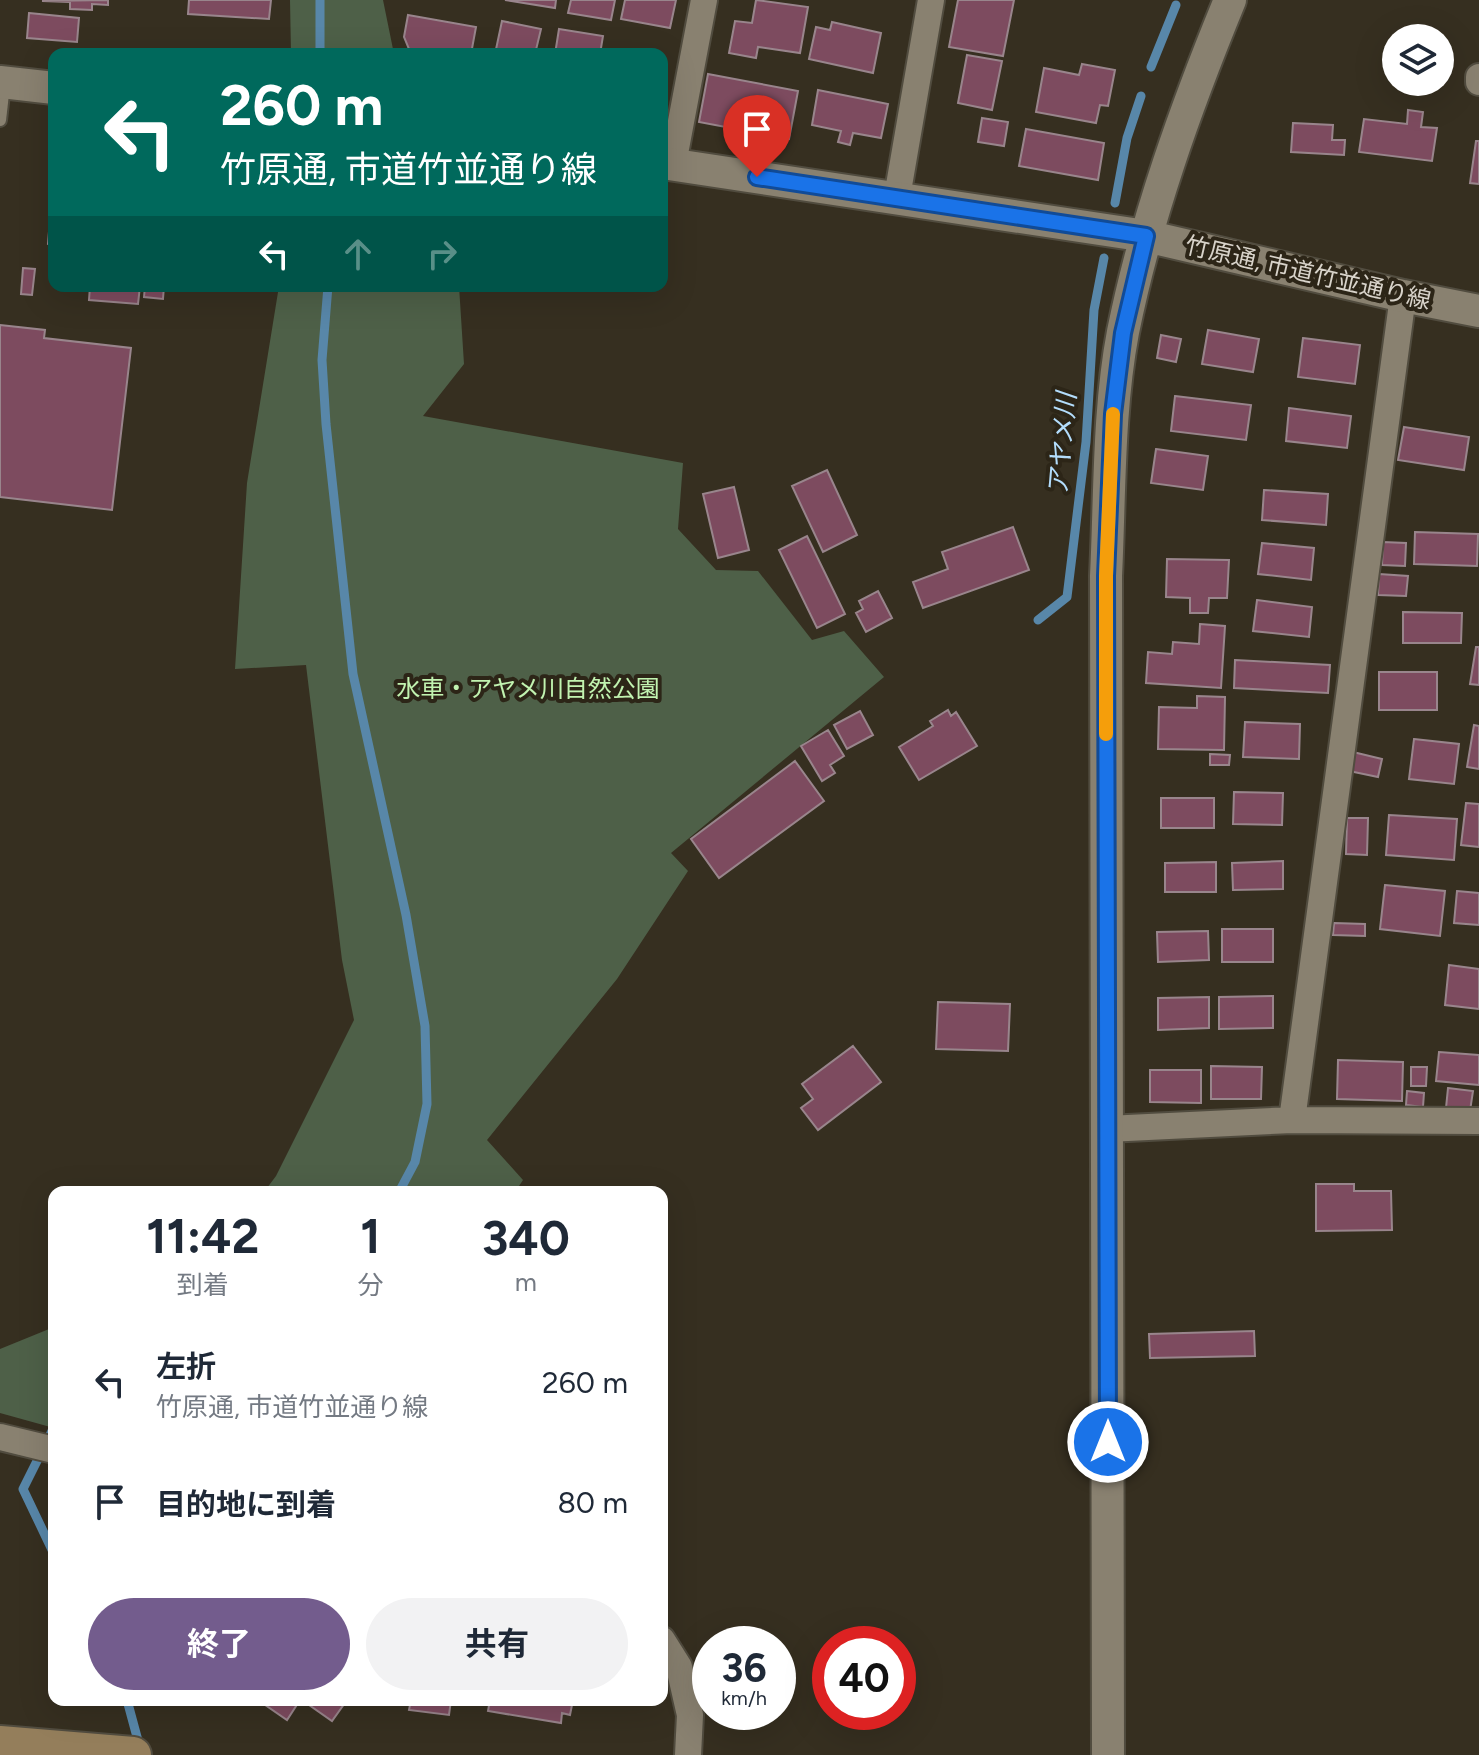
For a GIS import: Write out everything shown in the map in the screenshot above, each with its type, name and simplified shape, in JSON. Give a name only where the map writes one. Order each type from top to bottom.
[{"type":"main road","points":[[0,1744],[133,1755]]},
{"type":"street","points":[[668,160],[704,0]]},
{"type":"street","points":[[897,197],[931,0]]},
{"type":"street","points":[[1108,1755],[1107,546],[1113,414],[1123,333],[1146,236],[1191,95],[1230,0]]},
{"type":"street","points":[[2,82],[48,87]]},
{"type":"street","name":"竹原通, 市道竹並通り線","points":[[668,164],[1146,236],[1479,311]]},
{"type":"street","points":[[1292,1120],[1403,296]]},
{"type":"street","points":[[1107,1129],[1292,1120],[1479,1121]]},
{"type":"street","points":[[0,1437],[48,1449]]},
{"type":"street","points":[[668,1650],[679,1667],[690,1715],[688,1755]]},
{"type":"lane","points":[[0,120],[2,82]]},
{"type":"green space","points":[[290,0],[383,0],[393,48],[291,48]]},
{"type":"green space","name":"水車・アヤメ川自然公園","points":[[278,292],[459,292],[464,364],[423,416],[683,463],[678,529],[716,570],[758,571],[812,640],[844,631],[884,677],[671,853],[688,871],[617,979],[487,1140],[523,1180],[519,1186],[268,1186],[354,1020],[342,960],[306,665],[235,669],[247,483]]},
{"type":"green space","points":[[48,1329],[48,1426],[0,1413],[0,1349]]},
{"type":"building","points":[[108,0],[108,5],[92,4],[92,10],[70,9],[70,2],[42,1]]},
{"type":"building","points":[[189,0],[271,0],[269,19],[188,14]]},
{"type":"building","points":[[505,0],[556,0],[555,8]]},
{"type":"building","points":[[571,0],[615,0],[611,20],[568,13]]},
{"type":"building","points":[[625,0],[676,0],[670,28],[621,19]]},
{"type":"building","points":[[756,0],[808,7],[800,53],[758,47],[756,58],[729,53],[735,21],[752,23]]},
{"type":"building","points":[[958,0],[1014,0],[1003,56],[949,47]]},
{"type":"building","points":[[29,13],[79,18],[77,42],[27,38]]},
{"type":"building","points":[[408,15],[476,27],[472,48],[409,48],[404,37]]},
{"type":"building","points":[[502,21],[541,29],[536,48],[496,48]]},
{"type":"building","points":[[832,22],[881,33],[873,73],[809,59],[816,27],[830,30]]},
{"type":"building","points":[[559,29],[603,36],[601,48],[556,48]]},
{"type":"building","points":[[967,55],[1002,61],[992,110],[958,103]]},
{"type":"building","points":[[1082,64],[1115,70],[1108,106],[1100,105],[1096,123],[1036,112],[1044,68],[1079,75]]},
{"type":"building","points":[[708,74],[798,91],[789,139],[699,122]]},
{"type":"building","points":[[818,90],[888,104],[881,138],[853,133],[850,145],[838,142],[841,131],[812,125]]},
{"type":"building","points":[[1408,110],[1423,112],[1421,127],[1437,128],[1432,161],[1359,152],[1364,119],[1407,124]]},
{"type":"building","points":[[982,118],[1008,122],[1004,146],[978,142]]},
{"type":"building","points":[[1293,123],[1333,125],[1332,140],[1345,140],[1344,155],[1291,152]]},
{"type":"building","points":[[1026,129],[1104,143],[1098,180],[1019,166]]},
{"type":"building","points":[[1476,141],[1479,141],[1479,184],[1470,183]]},
{"type":"building","points":[[23,268],[35,269],[32,295],[21,294]]},
{"type":"building","points":[[90,292],[139,292],[138,304],[89,300]]},
{"type":"building","points":[[144,292],[164,292],[163,299],[144,297]]},
{"type":"building","points":[[0,325],[45,330],[44,338],[131,348],[112,510],[0,497]]},
{"type":"building","points":[[1208,330],[1259,339],[1253,372],[1202,364]]},
{"type":"building","points":[[1161,335],[1181,339],[1176,362],[1157,358]]},
{"type":"building","points":[[1303,338],[1360,345],[1355,384],[1298,377]]},
{"type":"building","points":[[1175,396],[1251,405],[1246,440],[1171,431]]},
{"type":"building","points":[[1289,408],[1351,416],[1347,448],[1286,441]]},
{"type":"building","points":[[1404,427],[1469,437],[1464,470],[1398,460]]},
{"type":"building","points":[[1156,449],[1208,456],[1203,490],[1151,483]]},
{"type":"building","points":[[827,470],[857,535],[823,552],[792,486]]},
{"type":"building","points":[[734,487],[749,550],[718,558],[703,494]]},
{"type":"building","points":[[1264,490],[1328,494],[1326,525],[1262,520]]},
{"type":"building","points":[[1013,527],[1029,570],[923,608],[913,582],[948,569],[942,552]]},
{"type":"building","points":[[1415,532],[1478,534],[1477,566],[1414,564]]},
{"type":"building","points":[[807,536],[845,614],[817,628],[779,550]]},
{"type":"building","points":[[1383,542],[1406,543],[1405,566],[1382,565]]},
{"type":"building","points":[[1262,543],[1314,548],[1311,580],[1258,574]]},
{"type":"building","points":[[1167,559],[1229,560],[1227,598],[1209,598],[1208,613],[1190,613],[1190,598],[1166,597]]},
{"type":"building","points":[[1379,574],[1408,576],[1406,596],[1378,595]]},
{"type":"building","points":[[878,591],[892,618],[866,632],[856,613],[863,609],[859,601]]},
{"type":"building","points":[[1257,600],[1312,607],[1309,637],[1253,631]]},
{"type":"building","points":[[1403,612],[1462,613],[1461,643],[1403,643]]},
{"type":"building","points":[[1200,624],[1225,626],[1221,688],[1146,683],[1148,652],[1172,654],[1173,642],[1199,644]]},
{"type":"building","points":[[1476,647],[1479,647],[1479,685],[1470,684]]},
{"type":"building","points":[[1235,660],[1330,665],[1328,693],[1234,688]]},
{"type":"building","points":[[1379,672],[1437,672],[1437,710],[1379,710]]},
{"type":"building","points":[[1197,696],[1225,697],[1224,750],[1158,749],[1159,707],[1197,708]]},
{"type":"building","points":[[948,710],[951,716],[956,712],[977,746],[919,780],[899,747],[933,726],[930,721]]},
{"type":"building","points":[[860,711],[873,735],[847,749],[834,725]]},
{"type":"building","points":[[1245,722],[1300,724],[1299,759],[1243,757]]},
{"type":"building","points":[[1474,725],[1479,726],[1479,769],[1467,767]]},
{"type":"building","points":[[828,730],[844,756],[830,765],[835,773],[822,781],[801,746]]},
{"type":"building","points":[[1414,739],[1459,744],[1454,784],[1409,779]]},
{"type":"building","points":[[1353,752],[1382,759],[1378,777],[1349,771]]},
{"type":"building","points":[[1210,754],[1230,755],[1229,765],[1210,765]]},
{"type":"building","points":[[795,761],[824,801],[719,878],[691,839]]},
{"type":"building","points":[[1234,792],[1283,793],[1282,825],[1233,824]]},
{"type":"building","points":[[1161,798],[1214,798],[1214,828],[1161,828]]},
{"type":"building","points":[[1466,803],[1479,804],[1479,847],[1461,845]]},
{"type":"building","points":[[1389,815],[1457,819],[1454,860],[1386,855]]},
{"type":"building","points":[[1347,818],[1368,818],[1367,855],[1346,854]]},
{"type":"building","points":[[1283,861],[1283,889],[1233,890],[1232,863]]},
{"type":"building","points":[[1216,862],[1216,892],[1165,892],[1165,863]]},
{"type":"building","points":[[1385,885],[1445,891],[1440,936],[1380,929]]},
{"type":"building","points":[[1457,891],[1479,893],[1479,925],[1454,923]]},
{"type":"building","points":[[1334,923],[1365,924],[1365,936],[1333,935]]},
{"type":"building","points":[[1222,929],[1273,929],[1273,962],[1222,962]]},
{"type":"building","points":[[1208,931],[1209,960],[1158,962],[1157,932]]},
{"type":"building","points":[[1449,965],[1479,969],[1479,1009],[1445,1005]]},
{"type":"building","points":[[1273,996],[1273,1028],[1219,1029],[1219,997]]},
{"type":"building","points":[[1209,997],[1209,1028],[1158,1030],[1158,998]]},
{"type":"building","points":[[938,1002],[1010,1004],[1008,1051],[936,1049]]},
{"type":"building","points":[[853,1046],[881,1082],[818,1130],[801,1108],[813,1099],[802,1084]]},
{"type":"building","points":[[1439,1052],[1479,1055],[1479,1085],[1436,1081]]},
{"type":"building","points":[[1338,1060],[1403,1062],[1402,1101],[1337,1099]]},
{"type":"building","points":[[1211,1066],[1262,1067],[1261,1099],[1211,1099]]},
{"type":"building","points":[[1411,1067],[1427,1067],[1426,1086],[1411,1086]]},
{"type":"building","points":[[1150,1070],[1201,1070],[1201,1103],[1150,1102]]},
{"type":"building","points":[[1448,1088],[1473,1091],[1470,1111],[1446,1108]]},
{"type":"building","points":[[1407,1091],[1424,1093],[1423,1107],[1406,1105]]},
{"type":"building","points":[[1316,1184],[1354,1184],[1354,1191],[1391,1191],[1392,1230],[1316,1231]]},
{"type":"building","points":[[1254,1331],[1255,1356],[1150,1358],[1149,1334]]},
{"type":"building","points":[[267,1706],[296,1706],[287,1720]]},
{"type":"building","points":[[311,1706],[343,1706],[332,1721]]},
{"type":"building","points":[[410,1706],[450,1706],[449,1715],[409,1710]]},
{"type":"building","points":[[489,1706],[572,1706],[570,1715],[562,1713],[561,1723],[488,1711]]},
{"type":"waterway","points":[[320,0],[320,48]]},
{"type":"waterway","name":"アヤメ川","points":[[1151,67],[1176,5]]},
{"type":"waterway","name":"アヤメ川","points":[[1115,203],[1127,138],[1141,96]]},
{"type":"waterway","name":"アヤメ川","points":[[1038,620],[1067,597],[1086,442],[1094,310],[1104,258]]},
{"type":"waterway","points":[[328,292],[322,360],[326,424],[353,674],[406,915],[425,1026],[427,1104],[415,1162],[402,1186]]},
{"type":"waterway","points":[[48,1439],[23,1489],[48,1541]]},
{"type":"waterway","points":[[129,1706],[140,1748]]},
{"type":"slow traffic","points":[[1106,734],[1106,576],[1113,414]]},
{"type":"route","points":[[757,177],[1146,236],[1123,333],[1113,414],[1106,576],[1108,1442]]}]
